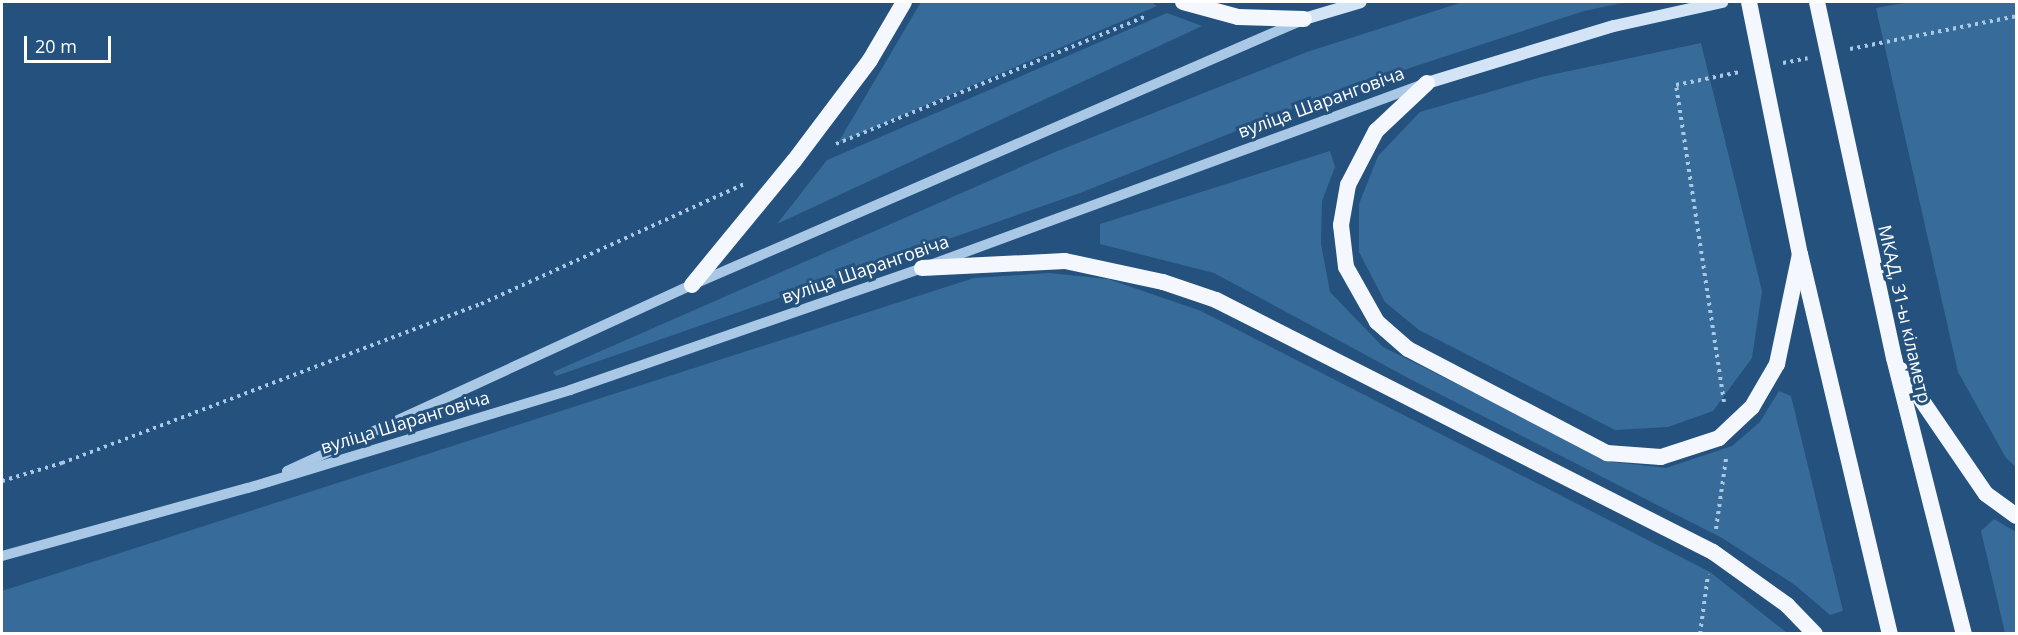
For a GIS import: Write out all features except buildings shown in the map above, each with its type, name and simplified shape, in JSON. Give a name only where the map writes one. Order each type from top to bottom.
[{"type":"highway","points":[[692,285],[794,161],[870,60],[904,2]]},
{"type":"highway","points":[[1183,2],[1238,16],[1304,19]]},
{"type":"highway","points":[[1749,2],[1800,254],[1890,633]]},
{"type":"highway","name":"МКАД, 31-ы кіламетр","points":[[1817,2],[1894,358],[1964,633]]},
{"type":"highway","points":[[1427,83],[1376,131],[1348,185],[1341,225],[1346,267],[1377,322],[1408,350],[1607,453],[1661,457],[1719,438],[1752,407],[1778,364],[1800,254]]},
{"type":"highway","points":[[922,268],[1065,261],[1152,279],[1216,300],[1713,552],[1787,605],[1815,633]]},
{"type":"highway","points":[[1894,358],[1986,494],[2016,516]]},
{"type":"main road","name":"вуліца Шаранговіча","points":[[1304,19],[1361,2]]},
{"type":"main road","name":"вуліца Шаранговіча","points":[[1427,83],[1614,26],[1722,2]]},
{"type":"street","name":"вуліца Шаранговіча","points":[[248,488],[692,285],[1304,19]]},
{"type":"street","name":"вуліца Шаранговіча","points":[[248,488],[570,390],[922,268],[1427,83]]},
{"type":"street","points":[[2,556],[248,488]]},
{"type":"path","points":[[836,144],[1146,16]]},
{"type":"path","points":[[1848,50],[2016,16]]},
{"type":"path","points":[[1779,64],[1813,57]]},
{"type":"path","points":[[1700,633],[1729,429],[1676,85],[1745,71]]},
{"type":"path","points":[[2,481],[62,463],[481,304],[753,180]]},
{"type":"shaded area","points":[[921,2],[1151,2],[1157,6],[838,143]]},
{"type":"shaded area","points":[[1463,2],[1627,2],[1584,11],[1324,96],[1080,193],[556,376],[553,372],[1055,152],[1307,52]]},
{"type":"shaded area","points":[[1909,2],[2016,2],[2016,467],[2006,458],[1958,372],[1876,8]]},
{"type":"shaded area","points":[[1167,13],[1202,26],[777,224],[827,160]]},
{"type":"shaded area","points":[[1701,43],[1762,291],[1752,358],[1713,411],[1668,427],[1615,430],[1419,330],[1385,302],[1359,252],[1359,204],[1378,156],[1420,112],[1541,77]]},
{"type":"shaded area","points":[[1330,151],[1335,167],[1322,201],[1321,244],[1330,292],[1383,347],[1613,462],[1666,468],[1732,446],[1760,422],[1779,391],[1791,396],[1843,611],[1830,615],[1795,585],[1722,538],[1410,379],[1214,273],[1100,244],[1100,224]]},
{"type":"shaded area","points":[[1049,273],[1108,279],[1201,311],[1710,572],[1787,633],[2,633],[2,591],[974,278]]},
{"type":"shaded area","points":[[1994,519],[2016,532],[2016,633],[2005,633],[1981,531]]}]
